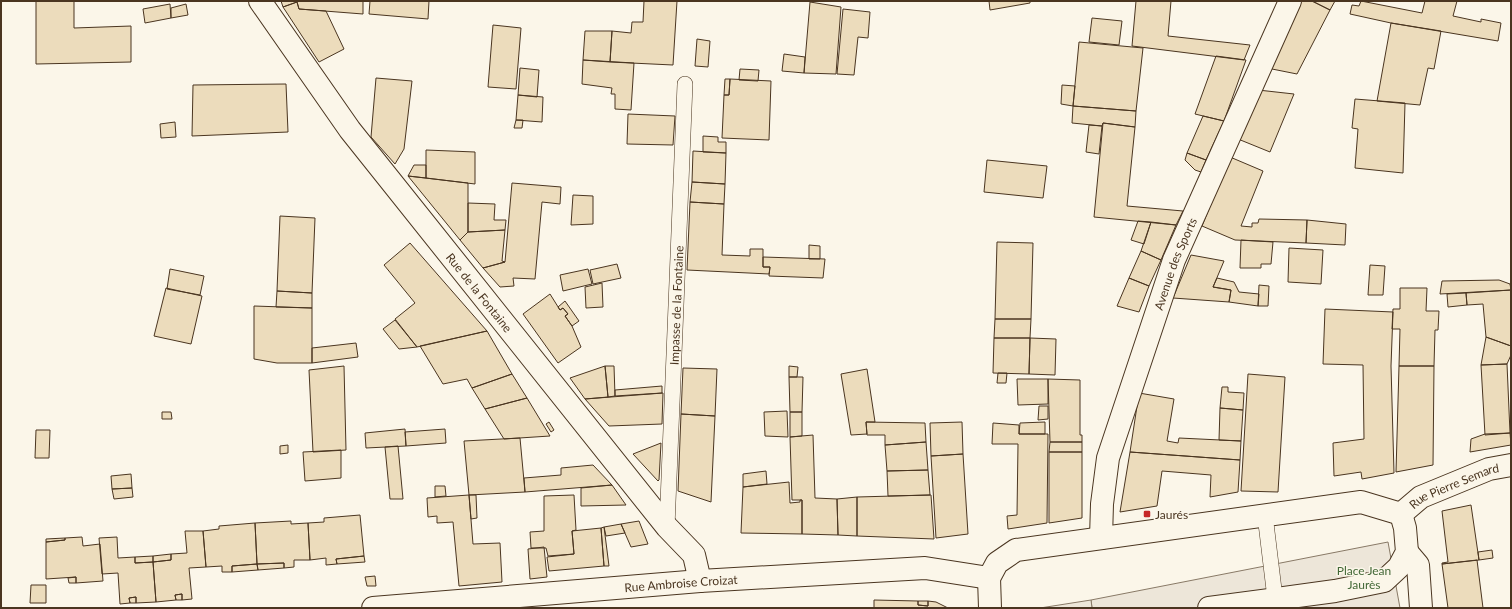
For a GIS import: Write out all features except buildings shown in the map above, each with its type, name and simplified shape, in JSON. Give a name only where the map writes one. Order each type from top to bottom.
[{"type":"street","name":"Rue de la Fontaine","points":[[260,1],[350,130],[667,527],[694,555],[700,581]]},
{"type":"street","name":"Avenue des Sports","points":[[1101,538],[1102,504],[1108,458],[1174,260],[1290,1]]},
{"type":"street","name":"Rue Pierre Semard","points":[[1402,514],[1421,497],[1489,469],[1511,465]]},
{"type":"street","points":[[990,608],[989,578],[997,563],[1016,550],[1361,502],[1402,514],[1406,528],[1407,552],[1399,567],[1384,581],[1335,591],[1274,598],[1209,608]]},
{"type":"street","points":[[1407,552],[1418,565],[1421,608]]},
{"type":"street","name":"Rue Ambroise Croizat","points":[[373,608],[700,581],[925,568],[989,578]]},
{"type":"lane","name":"Impasse de la Fontaine","points":[[667,527],[685,84]]},
{"type":"lane","points":[[1265,515],[1274,598]]},
{"type":"green space","name":"Place Jean Jaurès","points":[[1388,542],[1400,608],[1092,608],[1091,600]]},
{"type":"shaded area","points":[[1091,600],[1092,608],[1040,608]]},
{"type":"place","name":"Jaurés","points":[[1147,514]]}]
